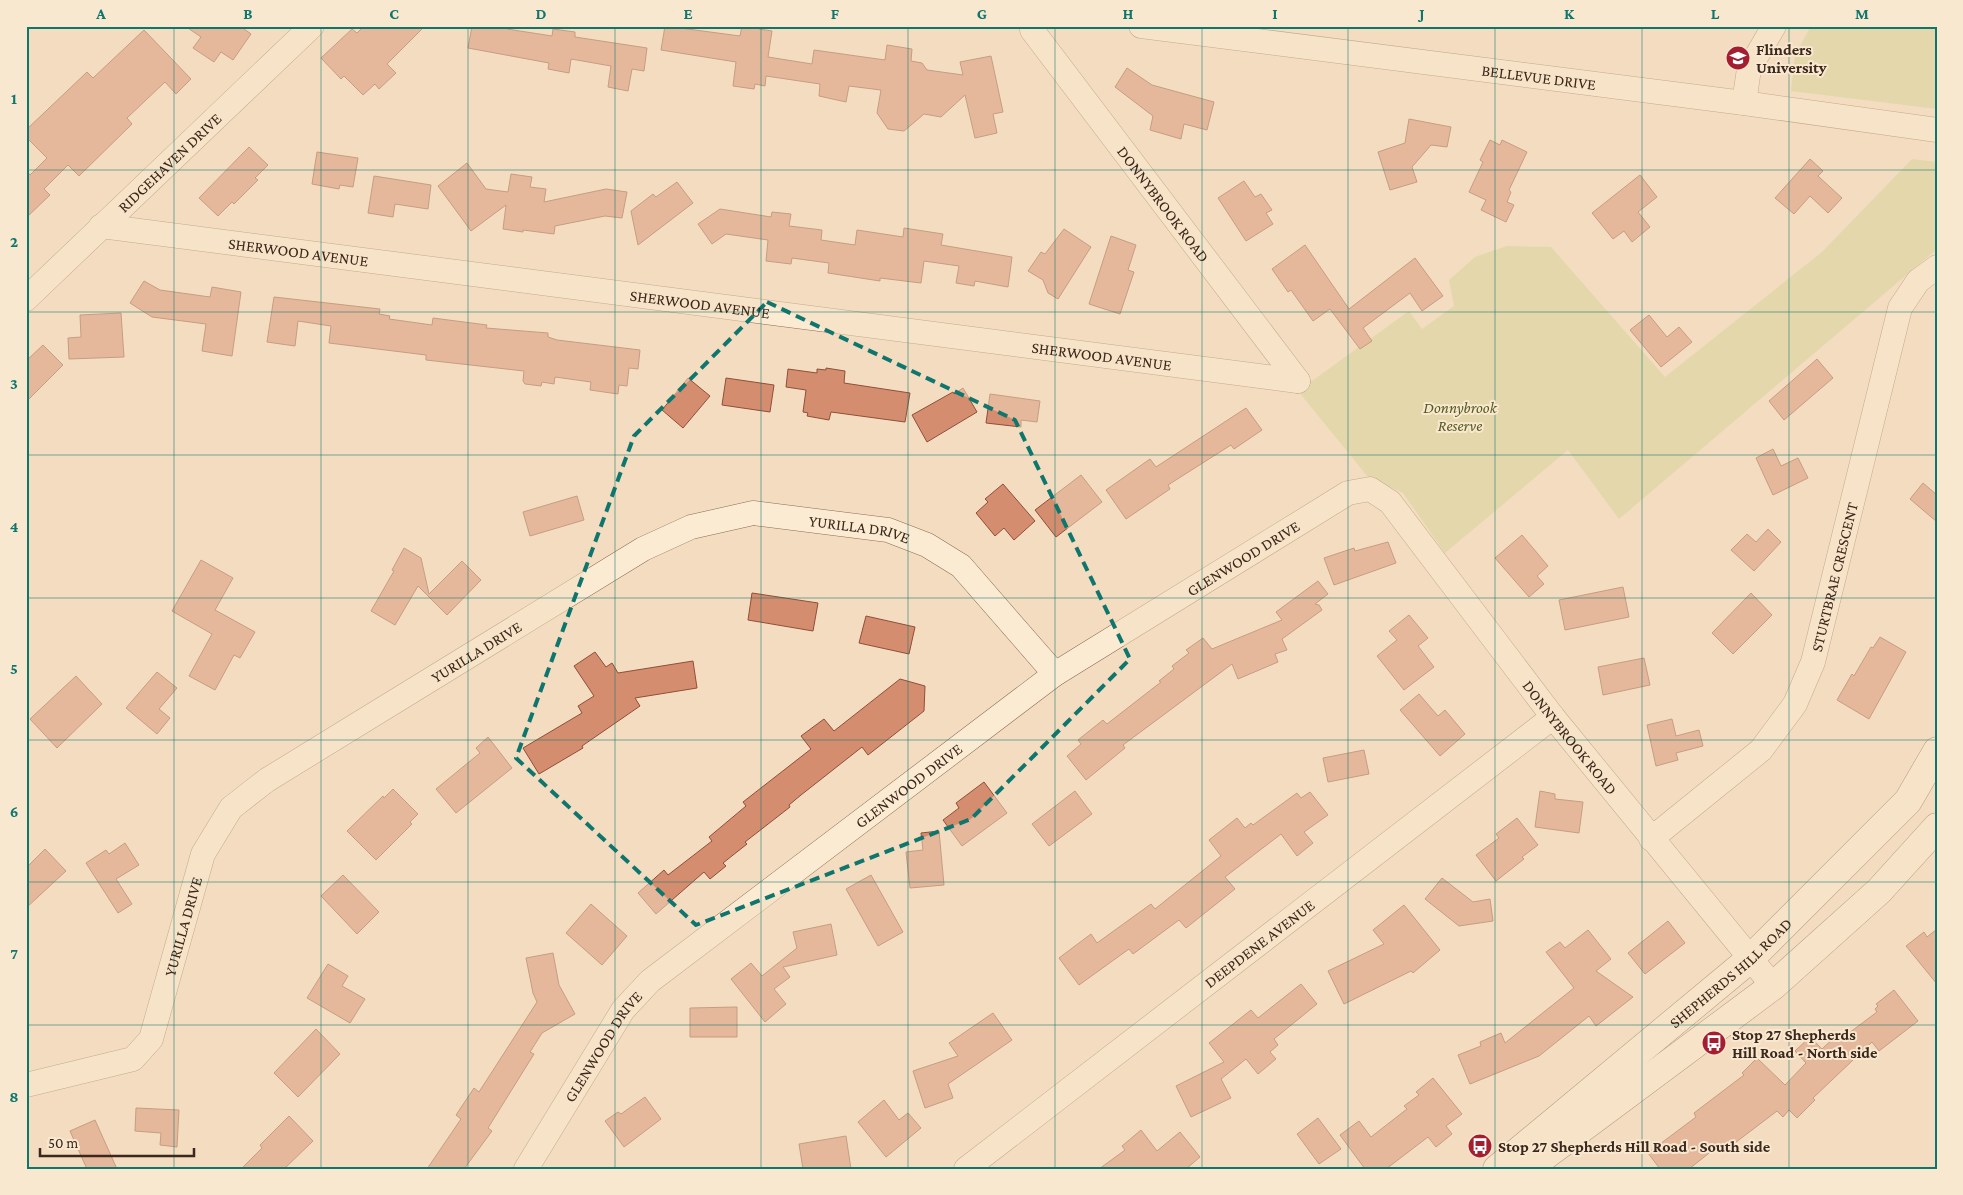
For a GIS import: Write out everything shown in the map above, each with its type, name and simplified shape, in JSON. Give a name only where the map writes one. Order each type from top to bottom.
[{"type":"main road","name":"SHEPHERDS HILL ROAD","points":[[1498,1169],[1750,958],[1908,801],[1937,750]]},
{"type":"main road","points":[[1908,801],[1937,766]]},
{"type":"main road","name":"SHEPHERDS HILL ROAD","points":[[1527,1169],[1773,986],[1879,891],[1937,826]]},
{"type":"street","name":"RIDGEHAVEN DRIVE","points":[[26,299],[312,26]]},
{"type":"street","name":"DONNYBROOK ROAD","points":[[1032,26],[1032,30],[1298,381]]},
{"type":"street","name":"BELLEVUE DRIVE","points":[[1141,26],[1744,103],[1937,130]]},
{"type":"street","points":[[1744,103],[1749,69],[1774,26]]},
{"type":"street","name":"SHERWOOD AVENUE","points":[[101,226],[1298,381]]},
{"type":"street","name":"STURTBRAE CRESCENT","points":[[1651,839],[1761,750],[1795,704],[1813,662],[1900,308],[1918,280],[1937,267]]},
{"type":"street","name":"DONNYBROOK ROAD","points":[[1370,488],[1390,502],[1553,717],[1773,986]]},
{"type":"street","name":"GLENWOOD DRIVE","points":[[526,1169],[623,1010],[650,981],[1055,674],[1348,493],[1370,488]]},
{"type":"street","name":"YURILLA DRIVE","points":[[26,1085],[133,1059],[151,1039],[203,854],[231,808],[267,780],[643,549],[691,527],[752,513],[888,530],[927,545],[962,566],[1055,674]]},
{"type":"street","name":"DEEPDENE AVENUE","points":[[966,1169],[1553,717]]},
{"type":"highlighted area","points":[[767,302],[1015,420],[1130,659],[971,819],[696,925],[516,758],[634,436]]},
{"type":"green space","points":[[1811,26],[1937,26],[1937,109],[1791,91],[1795,55]]},
{"type":"green space","name":"Donnybrook Reserve","points":[[1912,159],[1937,162],[1937,249],[1619,519],[1568,450],[1445,553],[1403,493],[1368,477],[1298,391],[1409,311],[1422,329],[1454,306],[1449,280],[1475,257],[1507,246],[1551,247],[1665,377],[1822,252]]},
{"type":"building","points":[[185,26],[240,26],[251,34],[233,60],[221,52],[214,62],[193,48],[201,37]]},
{"type":"building","points":[[364,26],[425,26],[387,64],[396,73],[379,89],[375,84],[363,95],[344,76],[341,79],[321,58],[352,29],[357,33]]},
{"type":"building","points":[[472,26],[507,26],[507,29],[552,36],[553,29],[575,32],[575,37],[647,48],[644,71],[632,69],[628,91],[608,87],[611,66],[571,59],[569,73],[548,69],[549,63],[468,48]]},
{"type":"building","points":[[665,26],[740,36],[742,26],[759,26],[759,29],[772,31],[768,57],[812,64],[814,50],[885,60],[887,45],[912,49],[911,61],[922,63],[927,70],[963,75],[960,62],[991,56],[1003,112],[993,114],[997,133],[975,138],[965,95],[941,117],[924,114],[904,131],[888,129],[877,113],[881,90],[849,86],[846,102],[819,96],[820,84],[766,76],[765,86],[755,84],[754,89],[733,86],[736,62],[661,50]]},
{"type":"building","points":[[144,30],[191,79],[176,94],[165,82],[127,118],[132,124],[79,176],[68,165],[44,189],[50,195],[26,218],[26,170],[30,175],[47,158],[26,137],[26,130],[87,72],[93,78]]},
{"type":"building","points":[[1127,68],[1152,85],[1214,102],[1207,130],[1184,124],[1181,139],[1150,130],[1153,116],[1115,87]]},
{"type":"building","points":[[1409,119],[1451,127],[1447,147],[1431,145],[1412,167],[1417,182],[1390,190],[1378,152],[1405,143]]},
{"type":"building","points":[[1490,140],[1500,145],[1502,140],[1527,152],[1509,190],[1511,192],[1507,202],[1514,205],[1506,222],[1481,210],[1486,200],[1469,192],[1483,162],[1480,160]]},
{"type":"building","points":[[249,147],[268,165],[255,178],[258,180],[234,204],[232,202],[218,216],[199,198]]},
{"type":"building","points":[[317,152],[358,158],[353,187],[340,185],[339,189],[312,184]]},
{"type":"building","points":[[1810,159],[1823,171],[1818,176],[1842,198],[1828,213],[1810,196],[1794,214],[1775,198]]},
{"type":"building","points":[[467,163],[486,189],[508,192],[511,174],[532,177],[530,187],[546,189],[544,202],[606,189],[627,192],[622,218],[605,216],[555,226],[554,234],[523,230],[523,232],[503,229],[506,205],[471,231],[438,186]]},
{"type":"building","points":[[1640,175],[1657,197],[1638,212],[1650,227],[1632,242],[1624,231],[1613,239],[1592,213]]},
{"type":"building","points":[[374,176],[431,185],[428,209],[395,204],[393,217],[368,213]]},
{"type":"building","points":[[1244,181],[1255,197],[1261,194],[1272,210],[1266,213],[1273,224],[1246,241],[1218,198]]},
{"type":"building","points":[[677,182],[693,203],[638,245],[631,211],[653,194],[656,197]]},
{"type":"building","points":[[720,209],[771,217],[772,212],[791,214],[789,226],[822,230],[821,240],[855,245],[857,230],[903,237],[904,228],[943,234],[941,245],[1012,257],[1008,287],[975,281],[974,286],[956,283],[959,266],[924,261],[921,283],[880,278],[880,281],[828,273],[829,263],[792,258],[791,264],[766,261],[768,240],[726,234],[712,244],[698,224]]},
{"type":"building","points":[[1064,229],[1091,247],[1058,299],[1048,293],[1043,280],[1028,271],[1041,252],[1045,254]]},
{"type":"building","points":[[1111,236],[1136,245],[1128,270],[1134,272],[1120,314],[1089,304]]},
{"type":"building","points":[[1305,245],[1349,309],[1415,258],[1443,296],[1422,311],[1410,293],[1363,328],[1372,341],[1360,349],[1330,309],[1313,321],[1291,290],[1288,292],[1272,269]]},
{"type":"building","points":[[144,281],[160,290],[210,297],[212,287],[241,292],[232,356],[202,351],[206,324],[152,317],[130,303]]},
{"type":"building","points":[[274,297],[380,309],[379,314],[390,316],[389,319],[432,325],[433,318],[487,325],[486,328],[548,333],[548,337],[557,340],[640,350],[638,369],[629,368],[627,386],[619,385],[618,394],[590,390],[591,382],[555,377],[554,384],[542,382],[541,386],[525,384],[523,381],[524,371],[426,360],[426,355],[329,343],[331,326],[298,321],[295,346],[267,342]]},
{"type":"building","points":[[121,313],[124,357],[69,359],[68,338],[81,337],[80,315]]},
{"type":"building","points":[[1649,315],[1667,337],[1679,327],[1692,342],[1661,367],[1630,330]]},
{"type":"building","points":[[43,345],[63,365],[26,402],[26,361]]},
{"type":"building","points":[[1817,359],[1833,378],[1784,420],[1769,401]]},
{"type":"building","points":[[826,368],[845,371],[844,383],[910,393],[905,422],[831,412],[829,420],[807,416],[808,413],[803,412],[806,390],[786,387],[788,369],[817,373],[817,369],[826,370]]},
{"type":"building","points":[[688,378],[710,396],[683,428],[662,410]]},
{"type":"building","points":[[726,378],[774,385],[770,412],[722,405]]},
{"type":"building","points":[[963,388],[977,412],[927,442],[912,415]]},
{"type":"building","points":[[990,394],[1040,401],[1037,422],[1021,420],[1021,427],[986,423]]},
{"type":"building","points":[[1246,408],[1262,430],[1234,449],[1231,445],[1168,485],[1170,489],[1126,519],[1106,490],[1150,459],[1156,467]]},
{"type":"building","points":[[1773,449],[1781,466],[1798,458],[1808,478],[1773,495],[1756,458]]},
{"type":"building","points":[[1081,475],[1102,502],[1056,537],[1035,510]]},
{"type":"building","points":[[1923,483],[1937,495],[1937,522],[1910,499]]},
{"type":"building","points":[[1003,484],[1035,521],[1014,540],[1004,528],[995,536],[976,513],[988,502],[985,499]]},
{"type":"building","points":[[577,496],[584,520],[530,536],[523,512]]},
{"type":"building","points":[[1768,529],[1781,542],[1754,571],[1731,550],[1747,534],[1756,542]]},
{"type":"building","points":[[1522,535],[1548,566],[1537,576],[1544,584],[1529,597],[1495,558]]},
{"type":"building","points":[[1388,542],[1396,563],[1334,585],[1324,558],[1354,548],[1355,551]]},
{"type":"building","points":[[404,548],[421,558],[429,594],[462,561],[481,580],[447,615],[418,586],[395,625],[371,611],[394,571],[392,570]]},
{"type":"building","points":[[201,560],[233,578],[215,610],[255,632],[240,658],[234,655],[215,690],[189,676],[212,634],[172,611]]},
{"type":"building","points":[[1318,581],[1328,594],[1315,604],[1319,605],[1322,610],[1282,639],[1287,650],[1275,654],[1278,662],[1238,679],[1232,664],[1123,745],[1125,748],[1086,780],[1067,756],[1081,744],[1078,740],[1103,720],[1107,724],[1161,682],[1159,681],[1174,669],[1172,666],[1189,653],[1186,650],[1203,638],[1212,649],[1282,620],[1276,612]]},
{"type":"building","points":[[1623,587],[1629,617],[1565,630],[1559,600]]},
{"type":"building","points":[[752,593],[818,603],[813,631],[748,620]]},
{"type":"building","points":[[1751,593],[1772,615],[1733,654],[1712,633]]},
{"type":"building","points":[[1409,615],[1428,638],[1418,646],[1434,667],[1404,690],[1377,656],[1397,640],[1389,631]]},
{"type":"building","points":[[866,616],[915,627],[909,654],[859,643]]},
{"type":"building","points":[[1880,637],[1906,652],[1869,719],[1837,700],[1852,674],[1854,676],[1871,647],[1873,648]]},
{"type":"building","points":[[595,652],[606,667],[612,663],[618,673],[693,661],[697,688],[635,698],[640,706],[582,746],[583,748],[539,774],[523,748],[582,713],[578,706],[594,696],[574,666]]},
{"type":"building","points":[[1644,658],[1650,685],[1603,695],[1598,667]]},
{"type":"building","points":[[157,672],[177,688],[159,709],[170,718],[157,734],[126,708]]},
{"type":"building","points":[[76,676],[102,704],[57,748],[30,719]]},
{"type":"building","points":[[900,679],[925,686],[924,711],[868,755],[862,747],[745,842],[747,844],[723,863],[726,866],[710,879],[704,872],[656,914],[638,893],[664,870],[668,875],[712,841],[709,837],[746,806],[743,802],[811,749],[801,736],[824,719],[834,731]]},
{"type":"building","points":[[1419,694],[1438,716],[1445,710],[1465,734],[1440,756],[1400,710]]},
{"type":"building","points":[[1672,719],[1676,736],[1699,730],[1703,746],[1676,753],[1678,760],[1656,766],[1647,725]]},
{"type":"building","points":[[488,737],[512,768],[456,813],[436,789],[480,753],[476,748]]},
{"type":"building","points":[[1364,750],[1369,774],[1328,782],[1323,758]]},
{"type":"building","points":[[984,782],[1007,813],[962,846],[943,820],[959,808],[956,803]]},
{"type":"building","points":[[393,789],[418,814],[410,822],[412,824],[376,860],[347,831],[383,796],[384,798]]},
{"type":"building","points":[[1075,791],[1092,814],[1049,846],[1032,824]]},
{"type":"building","points":[[1540,791],[1555,794],[1555,799],[1583,802],[1579,833],[1535,827]]},
{"type":"building","points":[[1310,792],[1328,815],[1304,832],[1313,843],[1297,856],[1281,834],[1225,877],[1235,889],[1186,928],[1179,920],[1133,954],[1129,949],[1079,985],[1059,958],[1091,934],[1097,943],[1151,904],[1155,909],[1221,856],[1209,840],[1237,818],[1245,828],[1251,823],[1253,825],[1297,793],[1301,798]]},
{"type":"building","points":[[1517,818],[1538,845],[1522,857],[1524,859],[1496,881],[1476,855],[1499,838],[1496,834]]},
{"type":"building","points":[[939,831],[944,885],[910,888],[906,852],[923,850],[921,833]]},
{"type":"building","points":[[125,843],[139,865],[116,879],[132,904],[118,913],[86,863],[106,850],[109,854]]},
{"type":"building","points":[[45,849],[66,871],[26,908],[26,868]]},
{"type":"building","points":[[343,875],[379,912],[357,934],[321,896]]},
{"type":"building","points":[[871,875],[903,932],[878,946],[846,889]]},
{"type":"building","points":[[1442,878],[1473,902],[1490,899],[1493,921],[1459,926],[1425,899]]},
{"type":"building","points":[[591,904],[627,936],[602,965],[566,933]]},
{"type":"building","points":[[1404,905],[1440,950],[1413,973],[1411,971],[1344,1004],[1328,971],[1384,944],[1373,930]]},
{"type":"building","points":[[1668,921],[1685,943],[1645,974],[1628,953]]},
{"type":"building","points":[[831,924],[837,955],[783,967],[790,977],[774,989],[786,1004],[765,1022],[731,979],[751,963],[762,976],[797,948],[793,932]]},
{"type":"building","points":[[1937,929],[1937,984],[1906,946],[1924,932],[1927,937]]},
{"type":"building","points":[[1588,930],[1611,959],[1596,971],[1633,997],[1596,1026],[1589,1016],[1539,1056],[1470,1084],[1458,1055],[1481,1046],[1480,1042],[1501,1033],[1505,1043],[1574,988],[1546,952],[1560,942],[1565,948]]},
{"type":"building","points":[[553,953],[559,985],[575,1014],[542,1033],[530,1052],[534,1054],[488,1128],[492,1131],[464,1169],[427,1169],[461,1119],[456,1115],[474,1088],[479,1092],[537,1002],[533,993],[526,958]]},
{"type":"building","points":[[328,964],[348,976],[342,986],[365,999],[350,1023],[307,998]]},
{"type":"building","points":[[1301,984],[1317,1004],[1274,1039],[1278,1045],[1270,1052],[1276,1059],[1258,1074],[1246,1059],[1221,1079],[1231,1098],[1191,1117],[1176,1086],[1224,1062],[1209,1043],[1251,1010],[1258,1018]]},
{"type":"building","points":[[1894,990],[1918,1021],[1879,1051],[1872,1042],[1813,1098],[1815,1100],[1797,1118],[1789,1110],[1783,1117],[1777,1111],[1723,1152],[1718,1146],[1689,1169],[1660,1169],[1648,1153],[1696,1117],[1694,1113],[1744,1075],[1742,1073],[1757,1058],[1785,1085],[1806,1063],[1795,1051],[1810,1037],[1822,1049],[1837,1035],[1841,1039],[1877,1012],[1875,1009],[1878,1006],[1876,1004]]},
{"type":"building","points":[[737,1007],[737,1037],[690,1037],[690,1008]]},
{"type":"building","points":[[993,1013],[1012,1040],[948,1084],[953,1098],[925,1108],[913,1071],[958,1056],[949,1043]]},
{"type":"building","points":[[316,1029],[340,1054],[298,1097],[274,1073]]},
{"type":"building","points":[[1433,1078],[1462,1114],[1446,1126],[1452,1134],[1436,1147],[1428,1137],[1386,1169],[1365,1169],[1340,1135],[1359,1121],[1371,1137],[1407,1109],[1404,1106],[1419,1095],[1416,1092]]},
{"type":"building","points":[[645,1097],[661,1119],[624,1147],[605,1121],[618,1112],[621,1114]]},
{"type":"building","points":[[884,1100],[899,1120],[908,1113],[921,1128],[886,1157],[858,1122]]},
{"type":"building","points":[[136,1108],[179,1110],[177,1147],[160,1145],[161,1133],[135,1131]]},
{"type":"building","points":[[289,1116],[313,1141],[284,1169],[241,1169],[262,1148],[260,1145]]},
{"type":"building","points":[[1318,1118],[1341,1149],[1319,1164],[1297,1134]]},
{"type":"building","points":[[95,1120],[117,1169],[87,1169],[70,1131]]},
{"type":"building","points":[[1141,1130],[1157,1151],[1180,1132],[1200,1157],[1186,1169],[1099,1169],[1125,1150],[1122,1146]]},
{"type":"building","points":[[846,1136],[851,1169],[803,1169],[799,1144]]},
{"type":"place","name":"Flinders University","points":[[1738,58]]},
{"type":"place","name":"Stop 27 Shepherds Hill Road - North side","points":[[1714,1043]]},
{"type":"place","name":"Stop 27 Shepherds Hill Road - South side","points":[[1480,1146]]}]
